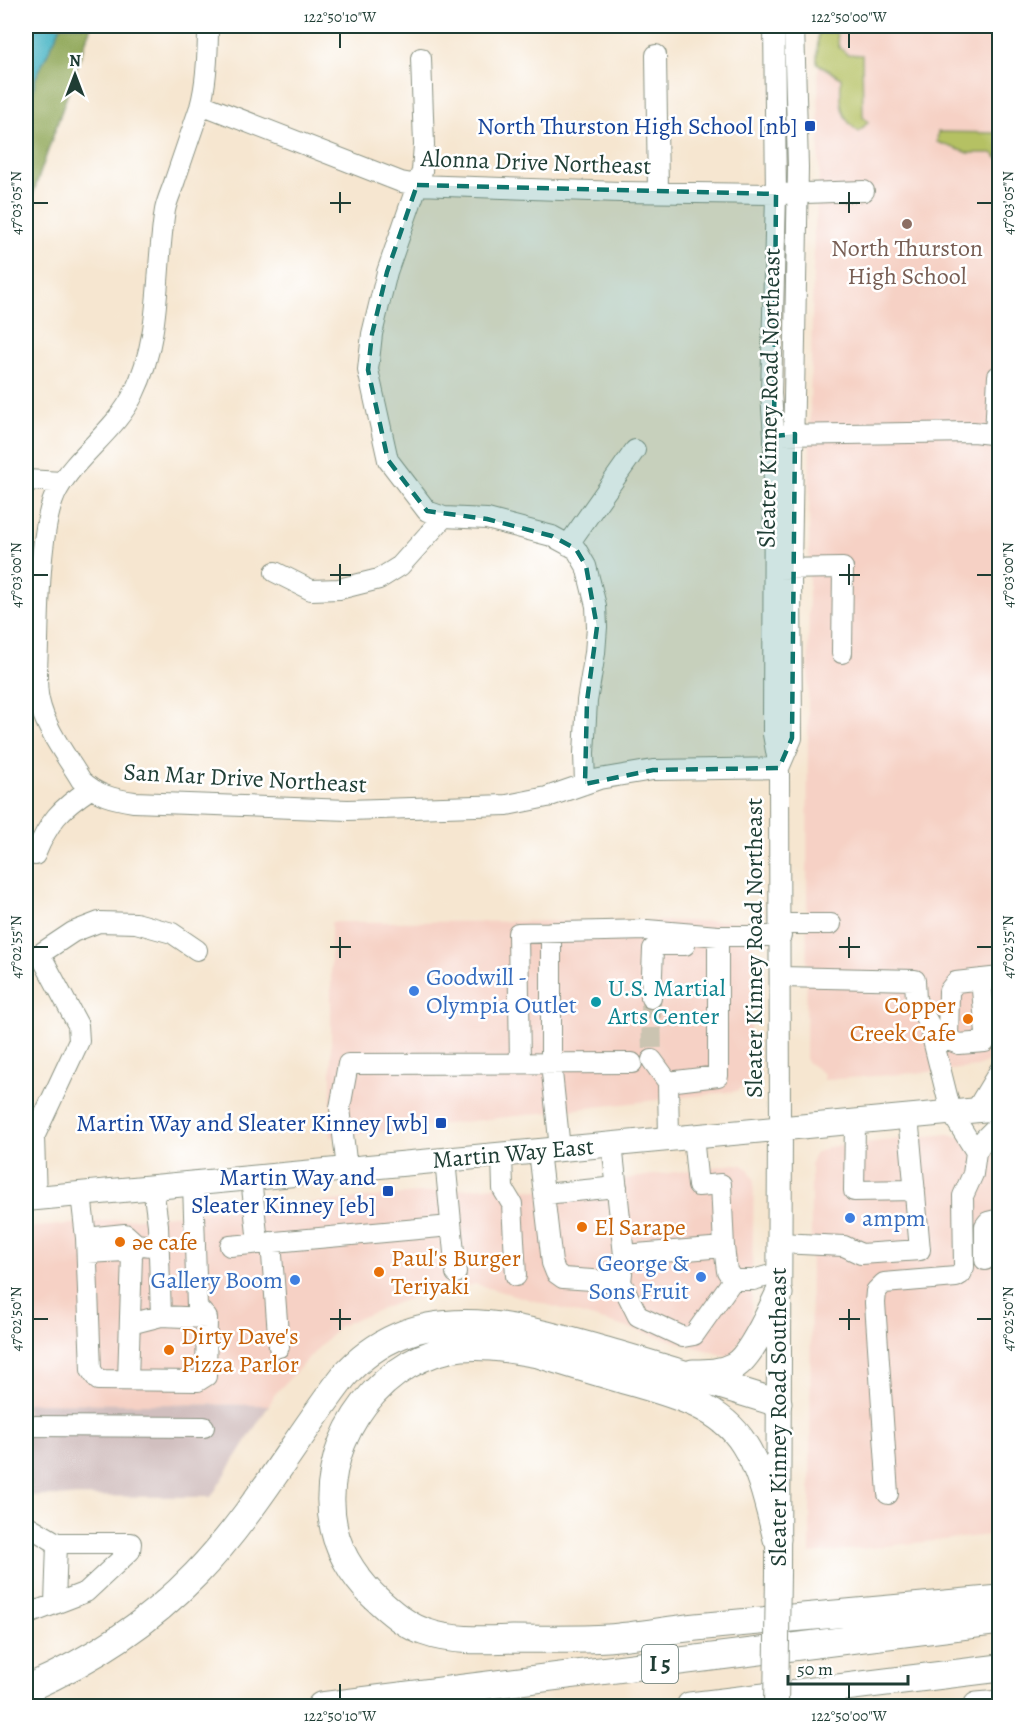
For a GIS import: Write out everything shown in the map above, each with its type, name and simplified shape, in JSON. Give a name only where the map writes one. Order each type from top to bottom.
[{"type":"highway","points":[[682,1373],[716,1372],[736,1365],[755,1340],[778,1284]]},
{"type":"highway","points":[[26,1689],[84,1660],[113,1642],[177,1593],[238,1524],[344,1376],[358,1360],[390,1340],[424,1328],[447,1324],[469,1322],[515,1327],[682,1373],[778,1403]]},
{"type":"highway","points":[[777,1539],[761,1483],[748,1452],[732,1428],[722,1419],[676,1395],[538,1354],[516,1350],[473,1347],[450,1349],[426,1356],[404,1367],[369,1397],[355,1416],[346,1432],[334,1467],[332,1507],[334,1529],[348,1564],[372,1595],[387,1609],[424,1632],[446,1637],[490,1640],[608,1638],[828,1614],[999,1599]]},
{"type":"highway","name":"I 5","points":[[321,1707],[999,1621]]},
{"type":"highway","name":"I 5","points":[[690,1707],[999,1668]]},
{"type":"highway","points":[[977,1707],[999,1704]]},
{"type":"main road","name":"Martin Way East","points":[[31,1198],[988,1109]]},
{"type":"main road","name":"Sleater Kinney Road Southeast","points":[[776,1707],[780,1128]]},
{"type":"street","name":"San Mar Drive Northeast","points":[[208,26],[208,48],[201,104],[166,208],[157,281],[156,322],[147,355],[134,394],[107,429],[78,460],[56,491],[48,522],[40,584],[39,698],[44,717],[81,780],[90,789],[112,798],[134,802],[348,810],[507,805],[547,797],[599,779],[653,770],[779,768]]},
{"type":"street","name":"Sleater Kinney Road Northeast","points":[[774,26],[776,194],[771,394],[782,569]]},
{"type":"street","name":"Sleater Kinney Road Northeast","points":[[780,1128],[779,768],[773,734],[782,569],[795,435],[797,193],[794,26]]},
{"type":"street","points":[[656,55],[658,192]]},
{"type":"street","points":[[421,58],[424,145],[422,171],[387,272],[372,334],[369,370],[388,460],[427,511],[444,517],[487,519],[552,536],[576,549],[586,566],[596,606],[595,653],[587,701],[585,784]]},
{"type":"street","name":"Alonna Drive Northeast","points":[[201,104],[401,182],[417,185],[776,194],[864,191]]},
{"type":"street","points":[[774,436],[973,432],[997,435],[998,376]]},
{"type":"street","points":[[568,545],[634,450]]},
{"type":"street","points":[[26,480],[62,482]]},
{"type":"street","points":[[275,573],[311,590],[339,589],[380,579],[400,566],[444,517]]},
{"type":"street","points":[[782,569],[843,568],[842,653]]},
{"type":"street","points":[[35,855],[43,835],[59,812],[90,789]]},
{"type":"street","points":[[31,1198],[34,1137],[79,1041],[80,1032],[40,954],[74,932],[99,922],[136,923],[172,933],[197,950]]},
{"type":"street","points":[[651,998],[652,949],[660,945],[717,940],[831,924]]},
{"type":"street","points":[[520,1063],[518,933],[647,930],[717,940]]},
{"type":"street","points":[[550,932],[551,1063],[549,1150],[544,1194],[552,1263],[556,1273],[563,1278],[621,1282]]},
{"type":"street","points":[[668,1082],[718,1076],[717,940]]},
{"type":"street","points":[[781,977],[915,980],[916,1000],[941,1042],[958,1044],[985,1042],[990,978],[956,982],[949,991],[941,1042],[951,1112],[976,1152]]},
{"type":"street","points":[[652,1060],[668,1082],[681,1138],[698,1186],[721,1184],[727,1271],[734,1280]]},
{"type":"street","points":[[347,1169],[340,1108],[348,1064],[632,1063]]},
{"type":"street","points":[[988,1109],[999,1070]]},
{"type":"street","points":[[779,1243],[844,1246],[861,1254],[920,1250],[908,1116]]},
{"type":"street","points":[[855,1121],[854,1191],[915,1190]]},
{"type":"street","points":[[888,1494],[876,1291],[884,1283],[956,1277],[961,1274],[964,1267],[963,1196],[973,1174],[976,1152],[999,1123]]},
{"type":"street","points":[[612,1144],[624,1255],[621,1282],[638,1316],[683,1337],[689,1337],[694,1335],[734,1280]]},
{"type":"street","points":[[502,1154],[503,1189],[512,1204],[516,1276]]},
{"type":"street","points":[[445,1160],[456,1273]]},
{"type":"street","points":[[251,1178],[265,1243],[279,1347]]},
{"type":"street","points":[[81,1194],[87,1246],[91,1370],[98,1380],[198,1381],[206,1376],[207,1318],[197,1307],[193,1184]]},
{"type":"street","points":[[153,1187],[158,1225],[161,1316]]},
{"type":"street","points":[[544,1194],[617,1187]]},
{"type":"street","points":[[986,1260],[984,1226],[988,1222],[999,1219]]},
{"type":"street","points":[[230,1246],[452,1226]]},
{"type":"street","points":[[87,1246],[125,1234],[136,1244],[159,1247]]},
{"type":"street","points":[[128,1380],[132,1255],[136,1244]]},
{"type":"street","points":[[624,1255],[724,1247]]},
{"type":"street","points":[[734,1280],[778,1284]]},
{"type":"street","points":[[130,1324],[161,1316],[207,1318]]},
{"type":"street","points":[[26,1426],[204,1427]]},
{"type":"street","points":[[26,1526],[57,1543],[131,1543],[130,1551],[86,1592],[37,1609]]},
{"type":"street","points":[[37,1609],[57,1543]]},
{"type":"highlighted area","points":[[417,185],[776,194],[774,436],[795,434],[792,738],[779,768],[653,770],[585,784],[587,701],[597,627],[586,566],[576,549],[552,536],[487,519],[427,511],[388,460],[368,370],[372,334],[387,272]]},
{"type":"shaded area","points":[[818,26],[999,26],[999,1063],[991,1061],[977,1067],[823,1080],[824,1074],[806,1061],[810,403],[814,229],[819,174]]},
{"type":"shaded area","points":[[754,921],[748,1082],[737,1091],[331,1137],[331,922]]},
{"type":"shaded area","points":[[948,1134],[988,1144],[999,1140],[999,1534],[810,1554],[811,1162],[816,1153],[828,1147]]},
{"type":"shaded area","points":[[735,1164],[743,1165],[754,1179],[751,1323],[730,1357],[475,1284],[414,1296],[339,1326],[275,1394],[269,1405],[26,1403],[26,1228],[507,1185],[536,1191]]},
{"type":"shaded area","points":[[26,1403],[269,1405],[211,1497],[26,1496]]},
{"type":"green space","points":[[61,26],[91,26],[26,214],[26,126],[35,79]]},
{"type":"green space","points":[[836,32],[839,47],[847,54],[862,55],[863,117],[868,122],[859,132],[852,127],[842,109],[841,78],[817,63],[818,33]]},
{"type":"green space","points":[[938,132],[999,133],[999,159],[992,153],[968,153],[937,142]]},
{"type":"water","points":[[26,26],[61,26],[35,79],[26,126]]},
{"type":"tunnel","points":[[651,998],[652,1060]]},
{"type":"place","name":"North Thurston High School [nb]","points":[[810,126]]},
{"type":"place","name":"North Thurston High School","points":[[907,224]]},
{"type":"place","name":"Goodwill - Olympia Outlet","points":[[414,991]]},
{"type":"place","name":"U.S. Martial Arts Center","points":[[596,1002]]},
{"type":"place","name":"Copper Creek Cafe","points":[[968,1019]]},
{"type":"place","name":"Martin Way and Sleater Kinney [wb]","points":[[441,1123]]},
{"type":"place","name":"Martin Way and Sleater Kinney [eb]","points":[[388,1191]]},
{"type":"place","name":"ampm","points":[[850,1218]]},
{"type":"place","name":"El Sarape","points":[[582,1227]]},
{"type":"place","name":"əe cafe","points":[[120,1242]]},
{"type":"place","name":"Paul's Burger Teriyaki","points":[[379,1272]]},
{"type":"place","name":"George & Sons Fruit","points":[[701,1277]]},
{"type":"place","name":"Gallery Boom","points":[[295,1280]]},
{"type":"place","name":"Dirty Dave's Pizza Parlor","points":[[169,1350]]}]
